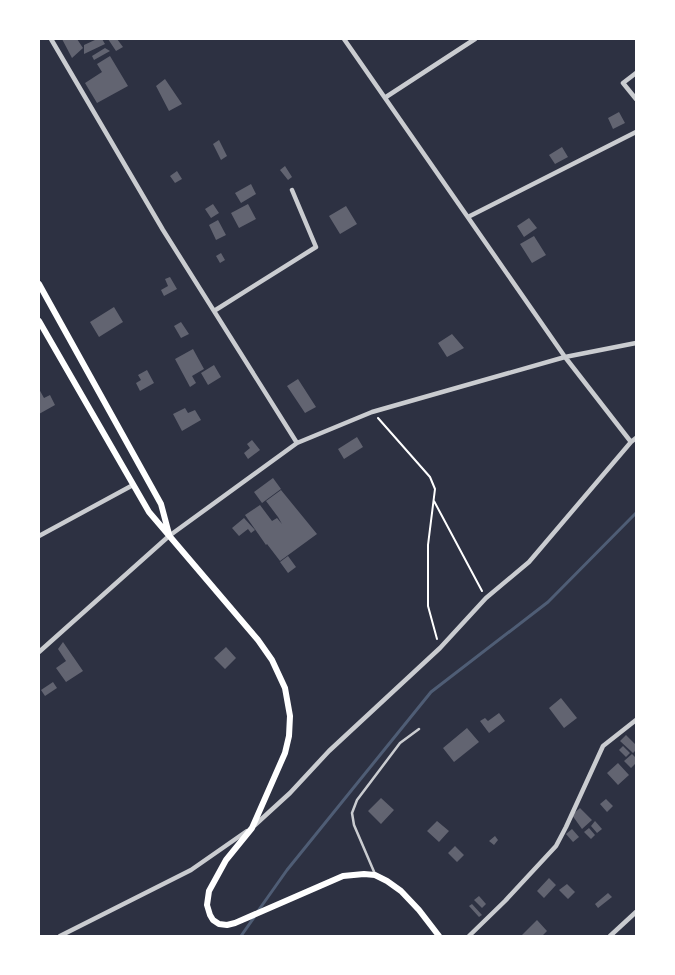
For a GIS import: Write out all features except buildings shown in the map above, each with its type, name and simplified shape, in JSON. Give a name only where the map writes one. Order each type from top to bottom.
[{"type":"main road","points":[[39,284],[161,504],[169,536]]},
{"type":"main road","points":[[39,321],[149,512],[258,640],[272,660],[286,688],[290,716],[289,736],[285,753],[252,828],[226,860],[209,891],[207,906],[210,915],[219,924],[227,925],[247,919],[343,876],[353,874],[375,876],[387,881],[401,891],[419,910],[438,936]]},
{"type":"street","points":[[51,39],[163,230],[297,443]]},
{"type":"street","points":[[344,39],[565,357],[631,442]]},
{"type":"street","points":[[386,97],[475,39]]},
{"type":"street","points":[[636,73],[623,83],[636,98]]},
{"type":"street","points":[[468,217],[636,132]]},
{"type":"street","points":[[214,311],[316,247],[292,190]]},
{"type":"street","points":[[39,652],[169,536],[297,443],[372,412],[565,357],[636,344]]},
{"type":"street","points":[[60,936],[191,870],[252,828],[290,793],[329,751],[440,648],[486,598],[528,562],[636,438]]},
{"type":"street","points":[[39,536],[132,485]]},
{"type":"street","points":[[469,936],[505,901],[556,846],[603,746],[636,720]]},
{"type":"street","points":[[610,936],[636,912]]},
{"type":"lane","points":[[375,876],[354,825],[352,813],[357,800],[400,743],[419,729]]},
{"type":"path","points":[[372,412],[430,477],[435,488],[428,545],[428,606],[440,648]]},
{"type":"path","points":[[434,501],[486,598]]},
{"type":"waterway","points":[[258,911],[287,870],[431,692],[548,602],[636,513]]},
{"type":"waterway","points":[[241,936],[255,916]]}]
